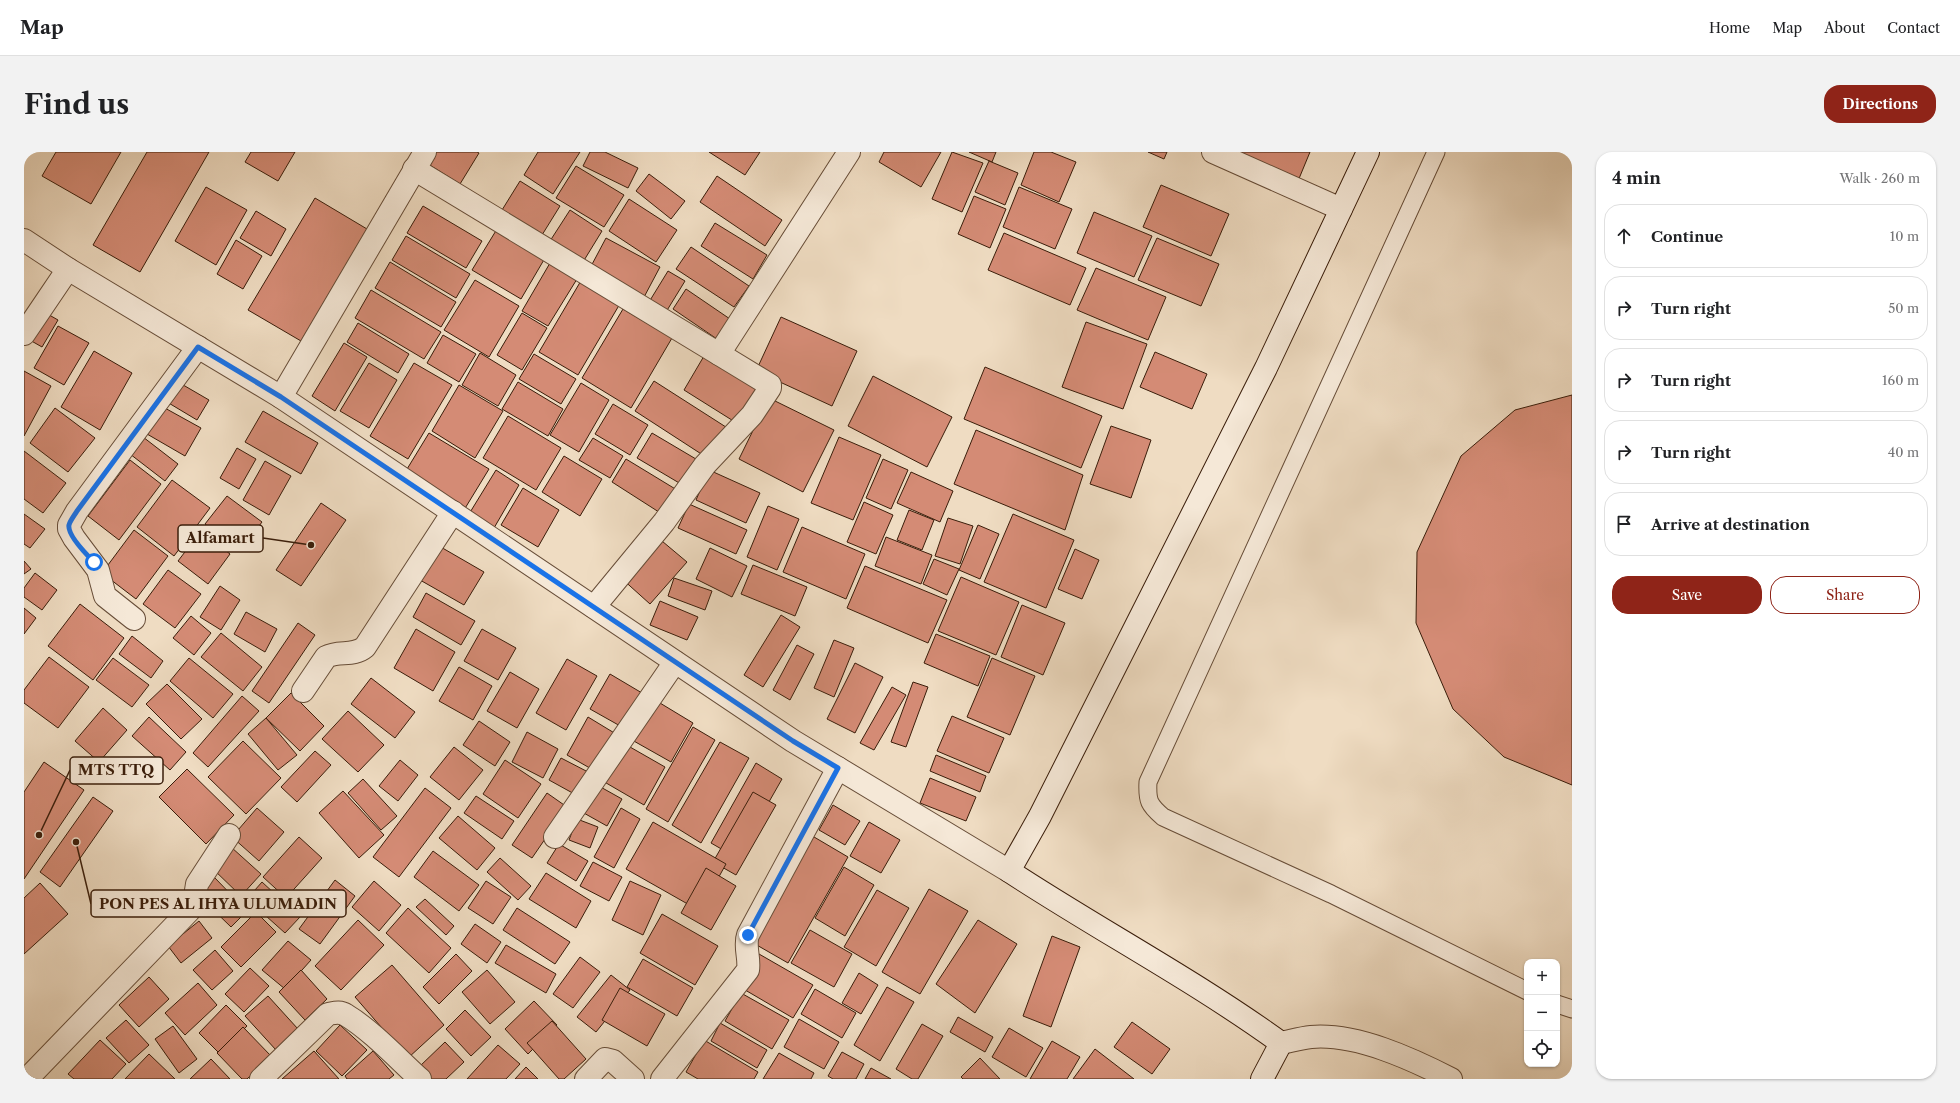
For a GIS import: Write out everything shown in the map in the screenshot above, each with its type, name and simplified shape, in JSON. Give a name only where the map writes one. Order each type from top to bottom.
[{"type":"street","points":[[719,354],[849,152]]},
{"type":"street","points":[[1213,152],[1341,209]]},
{"type":"street","points":[[1009,871],[1037,822],[1266,368],[1368,152]]},
{"type":"street","points":[[281,397],[419,160],[719,354],[770,385],[770,388],[752,415],[704,465],[664,522],[594,608]]},
{"type":"street","points":[[24,240],[68,269],[281,397],[793,741],[1009,871],[1234,1010],[1281,1043],[1312,1037],[1340,1038],[1393,1052],[1450,1079]]},
{"type":"street","points":[[24,334],[68,269]]},
{"type":"street","points":[[134,619],[105,596],[98,570],[74,538],[69,530],[69,525],[77,511],[198,347]]},
{"type":"street","points":[[303,691],[326,657],[330,655],[356,653],[365,647],[452,512]]},
{"type":"street","points":[[554,838],[675,662]]},
{"type":"street","points":[[662,1079],[748,970],[749,958],[746,942],[748,935],[838,768]]},
{"type":"street","points":[[27,1079],[189,910],[195,897],[197,884],[229,835]]},
{"type":"street","points":[[260,1079],[328,1014],[337,1012],[345,1015],[368,1032],[420,1079]]},
{"type":"street","points":[[1262,1079],[1281,1043]]},
{"type":"street","points":[[586,1079],[605,1059],[613,1061],[632,1079]]},
{"type":"lane","points":[[1436,152],[1148,782],[1148,796],[1151,806],[1163,817],[1332,894],[1524,990]]},
{"type":"lane","points":[[1560,1005],[1572,1009]]},
{"type":"building","points":[[56,152],[121,152],[91,204],[42,176]]},
{"type":"building","points":[[147,152],[209,152],[140,272],[93,245]]},
{"type":"building","points":[[251,152],[295,152],[278,181],[245,162]]},
{"type":"building","points":[[436,152],[479,153],[460,184],[428,164]]},
{"type":"building","points":[[538,152],[580,152],[553,194],[524,175]]},
{"type":"building","points":[[590,152],[605,152],[638,168],[628,188],[583,166]]},
{"type":"building","points":[[709,152],[760,152],[745,175]]},
{"type":"building","points":[[884,152],[941,152],[921,187],[879,162]]},
{"type":"building","points":[[952,152],[983,163],[962,212],[932,199]]},
{"type":"building","points":[[969,152],[996,152],[992,162]]},
{"type":"building","points":[[1034,152],[1051,152],[1076,162],[1059,202],[1021,185]]},
{"type":"building","points":[[1148,152],[1167,152],[1164,159]]},
{"type":"building","points":[[1231,152],[1310,152],[1298,181]]},
{"type":"building","points":[[989,161],[1018,173],[1005,205],[975,192]]},
{"type":"building","points":[[576,166],[624,195],[604,227],[556,198]]},
{"type":"building","points":[[649,174],[685,201],[671,219],[636,191]]},
{"type":"building","points":[[717,176],[782,220],[765,246],[700,202]]},
{"type":"building","points":[[520,181],[560,206],[542,235],[502,210]]},
{"type":"building","points":[[1161,185],[1229,214],[1211,256],[1143,227]]},
{"type":"building","points":[[206,187],[247,210],[216,265],[175,241]]},
{"type":"building","points":[[1019,187],[1072,209],[1055,249],[1003,227]]},
{"type":"building","points":[[974,196],[1006,209],[990,248],[958,234]]},
{"type":"building","points":[[315,198],[367,229],[301,341],[248,310]]},
{"type":"building","points":[[629,199],[677,230],[656,262],[609,231]]},
{"type":"building","points":[[423,206],[482,241],[466,268],[407,233]]},
{"type":"building","points":[[570,210],[602,231],[583,262],[550,241]]},
{"type":"building","points":[[256,211],[286,229],[271,256],[240,238]]},
{"type":"building","points":[[1094,212],[1152,236],[1134,277],[1077,253]]},
{"type":"building","points":[[715,223],[767,255],[753,279],[701,246]]},
{"type":"building","points":[[497,229],[545,258],[521,299],[472,270]]},
{"type":"building","points":[[1004,233],[1086,268],[1070,305],[988,270]]},
{"type":"building","points":[[406,236],[470,274],[456,298],[392,260]]},
{"type":"building","points":[[606,238],[660,267],[643,299],[589,270]]},
{"type":"building","points":[[1157,238],[1219,264],[1201,306],[1138,280]]},
{"type":"building","points":[[236,240],[262,256],[243,289],[217,274]]},
{"type":"building","points":[[691,247],[749,286],[734,307],[676,269]]},
{"type":"building","points":[[390,262],[456,302],[441,327],[375,288]]},
{"type":"building","points":[[550,263],[577,279],[548,326],[522,311]]},
{"type":"building","points":[[1096,268],[1166,297],[1148,340],[1077,310]]},
{"type":"building","points":[[668,271],[685,281],[666,312],[649,302]]},
{"type":"building","points":[[582,279],[621,302],[578,375],[539,352]]},
{"type":"building","points":[[475,280],[519,306],[489,357],[444,330]]},
{"type":"building","points":[[686,289],[730,319],[717,339],[673,309]]},
{"type":"building","points":[[371,290],[441,332],[424,359],[355,318]]},
{"type":"building","points":[[623,309],[672,338],[631,408],[582,378]]},
{"type":"building","points":[[44,312],[58,320],[42,347],[28,339]]},
{"type":"building","points":[[522,313],[547,328],[522,370],[497,355]]},
{"type":"building","points":[[781,317],[857,351],[832,406],[756,371]]},
{"type":"building","points":[[1086,322],[1147,344],[1123,409],[1062,387]]},
{"type":"building","points":[[358,323],[409,354],[398,373],[347,342]]},
{"type":"building","points":[[58,326],[89,343],[64,385],[34,368]]},
{"type":"building","points":[[443,335],[476,354],[459,382],[427,363]]},
{"type":"building","points":[[344,343],[367,357],[335,411],[312,396]]},
{"type":"building","points":[[94,351],[132,373],[100,430],[61,407]]},
{"type":"building","points":[[1155,352],[1207,374],[1192,409],[1140,387]]},
{"type":"building","points":[[480,353],[516,375],[498,406],[462,385]]},
{"type":"building","points":[[534,354],[576,379],[561,404],[519,379]]},
{"type":"building","points":[[704,356],[756,389],[735,422],[684,390]]},
{"type":"building","points":[[369,363],[397,380],[369,428],[340,411]]},
{"type":"building","points":[[414,363],[452,385],[408,459],[370,436]]},
{"type":"building","points":[[985,367],[1102,416],[1081,468],[964,419]]},
{"type":"building","points":[[24,371],[51,386],[24,436]]},
{"type":"building","points":[[873,376],[952,417],[927,467],[848,426]]},
{"type":"building","points":[[654,381],[729,429],[709,459],[635,411]]},
{"type":"building","points":[[178,382],[209,400],[197,420],[167,402]]},
{"type":"building","points":[[518,382],[563,409],[548,436],[502,409]]},
{"type":"building","points":[[581,383],[609,400],[579,452],[550,435]]},
{"type":"building","points":[[459,385],[503,411],[475,458],[432,431]]},
{"type":"building","points":[[1572,395],[1572,785],[1504,757],[1453,709],[1416,623],[1417,552],[1461,456],[1515,410]]},
{"type":"building","points":[[769,398],[834,430],[803,492],[739,459]]},
{"type":"building","points":[[613,404],[648,425],[630,455],[595,434]]},
{"type":"building","points":[[163,407],[201,428],[185,456],[147,434]]},
{"type":"building","points":[[55,408],[95,438],[68,472],[30,443]]},
{"type":"building","points":[[263,411],[318,443],[301,474],[245,442]]},
{"type":"building","points":[[508,416],[561,448],[536,490],[483,458]]},
{"type":"building","points":[[1111,426],[1151,440],[1131,498],[1090,484]]},
{"type":"building","points":[[976,430],[1083,475],[1065,530],[954,484]]},
{"type":"building","points":[[429,433],[489,469],[464,510],[404,474]]},
{"type":"building","points":[[652,433],[701,462],[686,487],[637,458]]},
{"type":"building","points":[[143,437],[178,464],[165,481],[130,454]]},
{"type":"building","points":[[839,437],[881,455],[853,520],[811,503]]},
{"type":"building","points":[[593,438],[623,456],[610,478],[579,460]]},
{"type":"building","points":[[237,448],[256,459],[239,489],[220,478]]},
{"type":"building","points":[[24,451],[66,483],[43,513],[24,499]]},
{"type":"building","points":[[564,456],[602,479],[580,516],[542,492]]},
{"type":"building","points":[[626,459],[677,490],[662,514],[612,482]]},
{"type":"building","points":[[883,459],[908,470],[891,509],[866,498]]},
{"type":"building","points":[[130,460],[161,484],[119,540],[88,516]]},
{"type":"building","points":[[265,461],[291,476],[269,515],[243,500]]},
{"type":"building","points":[[496,470],[519,485],[494,528],[469,514]]},
{"type":"building","points":[[709,470],[760,493],[746,523],[696,500]]},
{"type":"building","points":[[911,472],[953,491],[940,522],[897,503]]},
{"type":"building","points":[[172,480],[210,508],[174,556],[137,527]]},
{"type":"building","points":[[523,488],[559,510],[538,547],[501,525]]},
{"type":"building","points":[[227,496],[262,522],[240,551],[205,524]]},
{"type":"building","points":[[864,502],[893,515],[876,554],[847,542]]},
{"type":"building","points":[[321,503],[346,520],[301,586],[276,570]]},
{"type":"building","points":[[689,504],[747,530],[736,554],[678,528]]},
{"type":"building","points":[[768,506],[799,519],[777,570],[747,557]]},
{"type":"building","points":[[909,510],[934,520],[922,550],[897,540]]},
{"type":"building","points":[[24,514],[45,529],[30,548],[24,544]]},
{"type":"building","points":[[1013,514],[1074,540],[1046,608],[984,582]]},
{"type":"building","points":[[948,518],[973,526],[960,564],[935,556]]},
{"type":"building","points":[[978,525],[999,534],[980,579],[959,570]]},
{"type":"building","points":[[802,527],[865,554],[846,599],[783,572]]},
{"type":"building","points":[[134,530],[168,556],[136,599],[102,573]]},
{"type":"building","points":[[201,531],[230,554],[208,584],[178,561]]},
{"type":"building","points":[[656,536],[687,562],[650,604],[620,577]]},
{"type":"building","points":[[886,537],[932,555],[921,584],[875,566]]},
{"type":"building","points":[[439,546],[484,572],[464,605],[420,580]]},
{"type":"building","points":[[710,548],[747,566],[732,597],[696,579]]},
{"type":"building","points":[[1075,549],[1099,560],[1082,599],[1058,589]]},
{"type":"building","points":[[934,559],[959,569],[947,595],[923,584]]},
{"type":"building","points":[[24,561],[31,569],[24,574]]},
{"type":"building","points":[[753,565],[807,587],[795,616],[741,594]]},
{"type":"building","points":[[865,566],[947,600],[928,643],[847,608]]},
{"type":"building","points":[[168,570],[201,594],[175,628],[143,604]]},
{"type":"building","points":[[35,573],[57,590],[42,610],[24,597],[24,588]]},
{"type":"building","points":[[961,577],[1019,602],[996,655],[938,631]]},
{"type":"building","points":[[674,578],[712,591],[705,610],[668,596]]},
{"type":"building","points":[[220,586],[240,600],[221,630],[200,617]]},
{"type":"building","points":[[426,593],[475,621],[461,645],[413,617]]},
{"type":"building","points":[[660,601],[698,617],[687,640],[650,625]]},
{"type":"building","points":[[80,604],[124,638],[93,680],[48,646]]},
{"type":"building","points":[[1022,605],[1065,623],[1043,675],[1001,657]]},
{"type":"building","points":[[24,608],[36,618],[24,634]]},
{"type":"building","points":[[246,612],[277,629],[265,652],[234,634]]},
{"type":"building","points":[[781,615],[800,627],[763,687],[744,675]]},
{"type":"building","points":[[191,616],[211,633],[194,655],[173,638]]},
{"type":"building","points":[[298,623],[315,635],[269,703],[252,691]]},
{"type":"building","points":[[416,629],[455,652],[433,691],[394,668]]},
{"type":"building","points":[[482,629],[516,648],[498,680],[464,661]]},
{"type":"building","points":[[221,633],[262,667],[243,691],[201,657]]},
{"type":"building","points":[[936,634],[990,656],[978,686],[924,663]]},
{"type":"building","points":[[132,636],[163,661],[151,678],[119,654]]},
{"type":"building","points":[[834,640],[854,648],[834,697],[814,688]]},
{"type":"building","points":[[797,645],[814,654],[790,700],[773,690]]},
{"type":"building","points":[[49,657],[89,687],[58,728],[24,703],[24,690]]},
{"type":"building","points":[[113,658],[149,685],[132,707],[96,680]]},
{"type":"building","points":[[189,658],[233,694],[213,718],[170,681]]},
{"type":"building","points":[[992,658],[1035,676],[1010,735],[967,717]]},
{"type":"building","points":[[567,659],[597,676],[566,730],[536,713]]},
{"type":"building","points":[[855,663],[883,677],[855,733],[827,719]]},
{"type":"building","points":[[459,667],[492,686],[473,720],[439,701]]},
{"type":"building","points":[[510,672],[539,689],[517,728],[487,711]]},
{"type":"building","points":[[610,674],[642,693],[622,727],[590,709]]},
{"type":"building","points":[[371,678],[415,712],[395,738],[351,704]]},
{"type":"building","points":[[913,682],[928,687],[906,747],[891,742]]},
{"type":"building","points":[[167,684],[202,719],[181,739],[146,704]]},
{"type":"building","points":[[892,687],[906,695],[874,750],[860,743]]},
{"type":"building","points":[[291,693],[324,726],[300,751],[266,718]]},
{"type":"building","points":[[242,696],[259,711],[208,767],[193,753]]},
{"type":"building","points":[[655,700],[693,723],[671,762],[632,740]]},
{"type":"building","points":[[103,708],[127,730],[99,762],[75,741]]},
{"type":"building","points":[[348,711],[384,745],[358,772],[322,739]]},
{"type":"building","points":[[952,716],[1004,738],[989,773],[937,751]]},
{"type":"building","points":[[149,717],[186,752],[170,770],[132,736]]},
{"type":"building","points":[[588,717],[616,734],[595,771],[567,755]]},
{"type":"building","points":[[266,718],[297,755],[278,770],[248,734]]},
{"type":"building","points":[[479,721],[510,742],[495,766],[463,745]]},
{"type":"building","points":[[693,727],[715,740],[668,822],[646,809]]},
{"type":"building","points":[[527,732],[558,749],[543,778],[512,762]]},
{"type":"building","points":[[243,741],[281,778],[246,814],[208,777]]},
{"type":"building","points":[[720,742],[749,758],[701,843],[672,825]]},
{"type":"building","points":[[623,743],[665,767],[644,805],[601,780]]},
{"type":"building","points":[[454,747],[483,770],[459,800],[430,777]]},
{"type":"building","points":[[315,751],[331,765],[297,802],[281,787]]},
{"type":"building","points":[[936,755],[986,776],[980,792],[930,771]]},
{"type":"building","points":[[561,758],[590,773],[578,796],[549,780]]},
{"type":"building","points":[[400,760],[418,775],[398,801],[379,786]]},
{"type":"building","points":[[505,760],[541,784],[518,818],[483,794]]},
{"type":"building","points":[[44,762],[84,790],[24,879],[24,792]]},
{"type":"building","points":[[756,763],[782,779],[737,858],[711,843]]},
{"type":"building","points":[[187,769],[234,815],[206,844],[159,797]]},
{"type":"building","points":[[930,778],[976,797],[966,821],[920,803]]},
{"type":"building","points":[[363,779],[397,816],[381,830],[348,793]]},
{"type":"building","points":[[597,785],[622,799],[607,826],[582,812]]},
{"type":"building","points":[[425,788],[451,808],[399,877],[373,857]]},
{"type":"building","points":[[343,791],[384,835],[359,858],[319,813]]},
{"type":"building","points":[[753,792],[776,805],[736,875],[713,862]]},
{"type":"building","points":[[547,793],[567,807],[532,858],[512,845]]},
{"type":"building","points":[[476,796],[514,821],[502,839],[464,813]]},
{"type":"building","points":[[93,797],[113,811],[60,887],[40,872]]},
{"type":"building","points":[[833,805],[860,821],[845,845],[819,830]]},
{"type":"building","points":[[257,808],[284,832],[259,861],[232,837]]},
{"type":"building","points":[[621,808],[640,819],[614,868],[594,857]]},
{"type":"building","points":[[458,816],[495,848],[477,870],[439,838]]},
{"type":"building","points":[[577,819],[598,827],[590,848],[569,840]]},
{"type":"building","points":[[653,822],[726,864],[700,911],[626,869]]},
{"type":"building","points":[[869,822],[900,840],[881,873],[850,856]]},
{"type":"building","points":[[809,834],[848,857],[788,963],[748,940]]},
{"type":"building","points":[[299,837],[322,858],[286,898],[263,877]]},
{"type":"building","points":[[559,844],[588,861],[576,881],[547,863]]},
{"type":"building","points":[[231,847],[261,874],[241,896],[212,868]]},
{"type":"building","points":[[433,851],[479,885],[459,911],[414,877]]},
{"type":"building","points":[[500,858],[531,886],[518,900],[487,872]]},
{"type":"building","points":[[593,862],[622,877],[609,901],[580,886]]},
{"type":"building","points":[[844,867],[874,885],[845,936],[815,918]]},
{"type":"building","points":[[706,868],[736,886],[711,930],[681,913]]},
{"type":"building","points":[[546,873],[591,901],[576,928],[529,899]]},
{"type":"building","points":[[214,877],[247,911],[231,927],[197,894]]},
{"type":"building","points":[[335,880],[355,896],[320,944],[299,929]]},
{"type":"building","points":[[374,881],[401,905],[379,931],[352,907]]},
{"type":"building","points":[[486,881],[511,897],[493,924],[468,908]]},
{"type":"building","points":[[630,881],[661,895],[643,935],[612,920]]},
{"type":"building","points":[[262,882],[300,917],[285,933],[247,899]]},
{"type":"building","points":[[40,883],[68,914],[24,954],[24,898]]},
{"type":"building","points":[[929,889],[968,911],[920,994],[882,972]]},
{"type":"building","points":[[877,890],[909,908],[876,966],[844,947]]},
{"type":"building","points":[[425,899],[454,926],[446,935],[416,907]]},
{"type":"building","points":[[408,908],[451,948],[429,973],[386,933]]},
{"type":"building","points":[[517,908],[570,942],[555,964],[503,930]]},
{"type":"building","points":[[256,912],[276,932],[241,967],[221,947]]},
{"type":"building","points":[[662,914],[718,946],[695,985],[640,953]]},
{"type":"building","points":[[358,920],[384,945],[341,990],[315,966]]},
{"type":"building","points":[[978,920],[1017,944],[975,1013],[936,984]]},
{"type":"building","points":[[199,921],[212,938],[181,963],[168,946]]},
{"type":"building","points":[[475,924],[501,942],[487,963],[461,944]]},
{"type":"building","points":[[810,930],[852,954],[834,987],[791,963]]},
{"type":"building","points":[[1052,936],[1080,947],[1051,1027],[1023,1016]]},
{"type":"building","points":[[288,941],[311,960],[285,989],[262,970]]},
{"type":"building","points":[[506,945],[556,974],[546,993],[495,963]]},
{"type":"building","points":[[215,950],[233,971],[212,990],[193,970]]},
{"type":"building","points":[[456,954],[472,971],[439,1004],[423,987]]},
{"type":"building","points":[[759,954],[813,985],[793,1018],[740,987]]},
{"type":"building","points":[[580,957],[600,972],[573,1008],[553,994]]},
{"type":"building","points":[[643,959],[693,988],[677,1016],[627,987]]},
{"type":"building","points":[[392,965],[444,1025],[408,1058],[355,997]]},
{"type":"building","points":[[250,968],[269,986],[244,1012],[225,994]]},
{"type":"building","points":[[301,970],[327,999],[305,1020],[279,992]]},
{"type":"building","points":[[487,970],[515,1002],[490,1024],[462,992]]},
{"type":"building","points":[[859,973],[878,985],[861,1014],[842,1003]]},
{"type":"building","points":[[611,975],[630,990],[596,1032],[577,1017]]},
{"type":"building","points":[[149,977],[169,999],[139,1027],[119,1005]]},
{"type":"building","points":[[198,983],[217,1005],[185,1035],[165,1013]]},
{"type":"building","points":[[887,987],[914,1002],[880,1061],[854,1045]]},
{"type":"building","points":[[620,988],[665,1014],[647,1046],[602,1020]]},
{"type":"building","points":[[815,989],[856,1013],[842,1038],[801,1014]]},
{"type":"building","points":[[741,993],[789,1020],[772,1049],[725,1021]]},
{"type":"building","points":[[268,996],[298,1029],[276,1050],[245,1016]]},
{"type":"building","points":[[534,1001],[557,1025],[528,1054],[505,1029]]},
{"type":"building","points":[[226,1005],[247,1026],[220,1054],[199,1033]]},
{"type":"building","points":[[465,1010],[491,1037],[471,1056],[446,1029]]},
{"type":"building","points":[[958,1017],[993,1037],[985,1052],[950,1032]]},
{"type":"building","points":[[799,1019],[839,1042],[824,1069],[784,1047]]},
{"type":"building","points":[[126,1020],[149,1045],[129,1063],[106,1038]]},
{"type":"building","points":[[552,1021],[586,1059],[564,1079],[559,1079],[527,1043]]},
{"type":"building","points":[[1132,1022],[1170,1049],[1152,1074],[1114,1047]]},
{"type":"building","points":[[720,1023],[767,1050],[757,1068],[711,1041]]},
{"type":"building","points":[[922,1024],[943,1036],[918,1079],[912,1079],[896,1069]]},
{"type":"building","points":[[340,1025],[367,1050],[342,1076],[316,1051]]},
{"type":"building","points":[[173,1026],[197,1059],[179,1073],[155,1039]]},
{"type":"building","points":[[243,1027],[271,1056],[247,1079],[242,1079],[217,1053]]},
{"type":"building","points":[[1009,1028],[1043,1048],[1026,1077],[992,1057]]},
{"type":"building","points":[[100,1040],[126,1064],[112,1079],[74,1079],[68,1074]]},
{"type":"building","points":[[704,1040],[758,1072],[754,1079],[698,1079],[686,1072]]},
{"type":"building","points":[[1052,1041],[1080,1057],[1067,1079],[1030,1079]]},
{"type":"building","points":[[445,1042],[464,1062],[446,1079],[430,1079],[419,1067]]},
{"type":"building","points":[[498,1045],[520,1064],[506,1079],[467,1079]]},
{"type":"building","points":[[1095,1049],[1134,1079],[1073,1079]]},
{"type":"building","points":[[314,1051],[339,1079],[282,1079]]},
{"type":"building","points":[[373,1051],[394,1075],[389,1079],[347,1079],[345,1076]]},
{"type":"building","points":[[842,1052],[864,1064],[856,1079],[833,1079],[828,1076]]},
{"type":"building","points":[[779,1053],[814,1073],[811,1079],[763,1079]]},
{"type":"building","points":[[149,1054],[175,1079],[125,1079]]},
{"type":"building","points":[[980,1058],[1000,1079],[963,1079],[961,1077]]},
{"type":"building","points":[[211,1059],[230,1079],[190,1079]]},
{"type":"building","points":[[526,1067],[538,1079],[515,1079]]},
{"type":"building","points":[[871,1068],[891,1079],[865,1079]]},
{"type":"place","name":"Alfamart","points":[[311,545]]},
{"type":"place","name":"MTS TTQ","points":[[39,835]]},
{"type":"place","name":"PON PES AL IHYA ULUMADIN","points":[[76,842]]},
{"type":"route","points":[[94,562],[74,538],[69,530],[69,525],[77,511],[198,347],[281,397],[793,741],[838,768],[748,935]]}]
